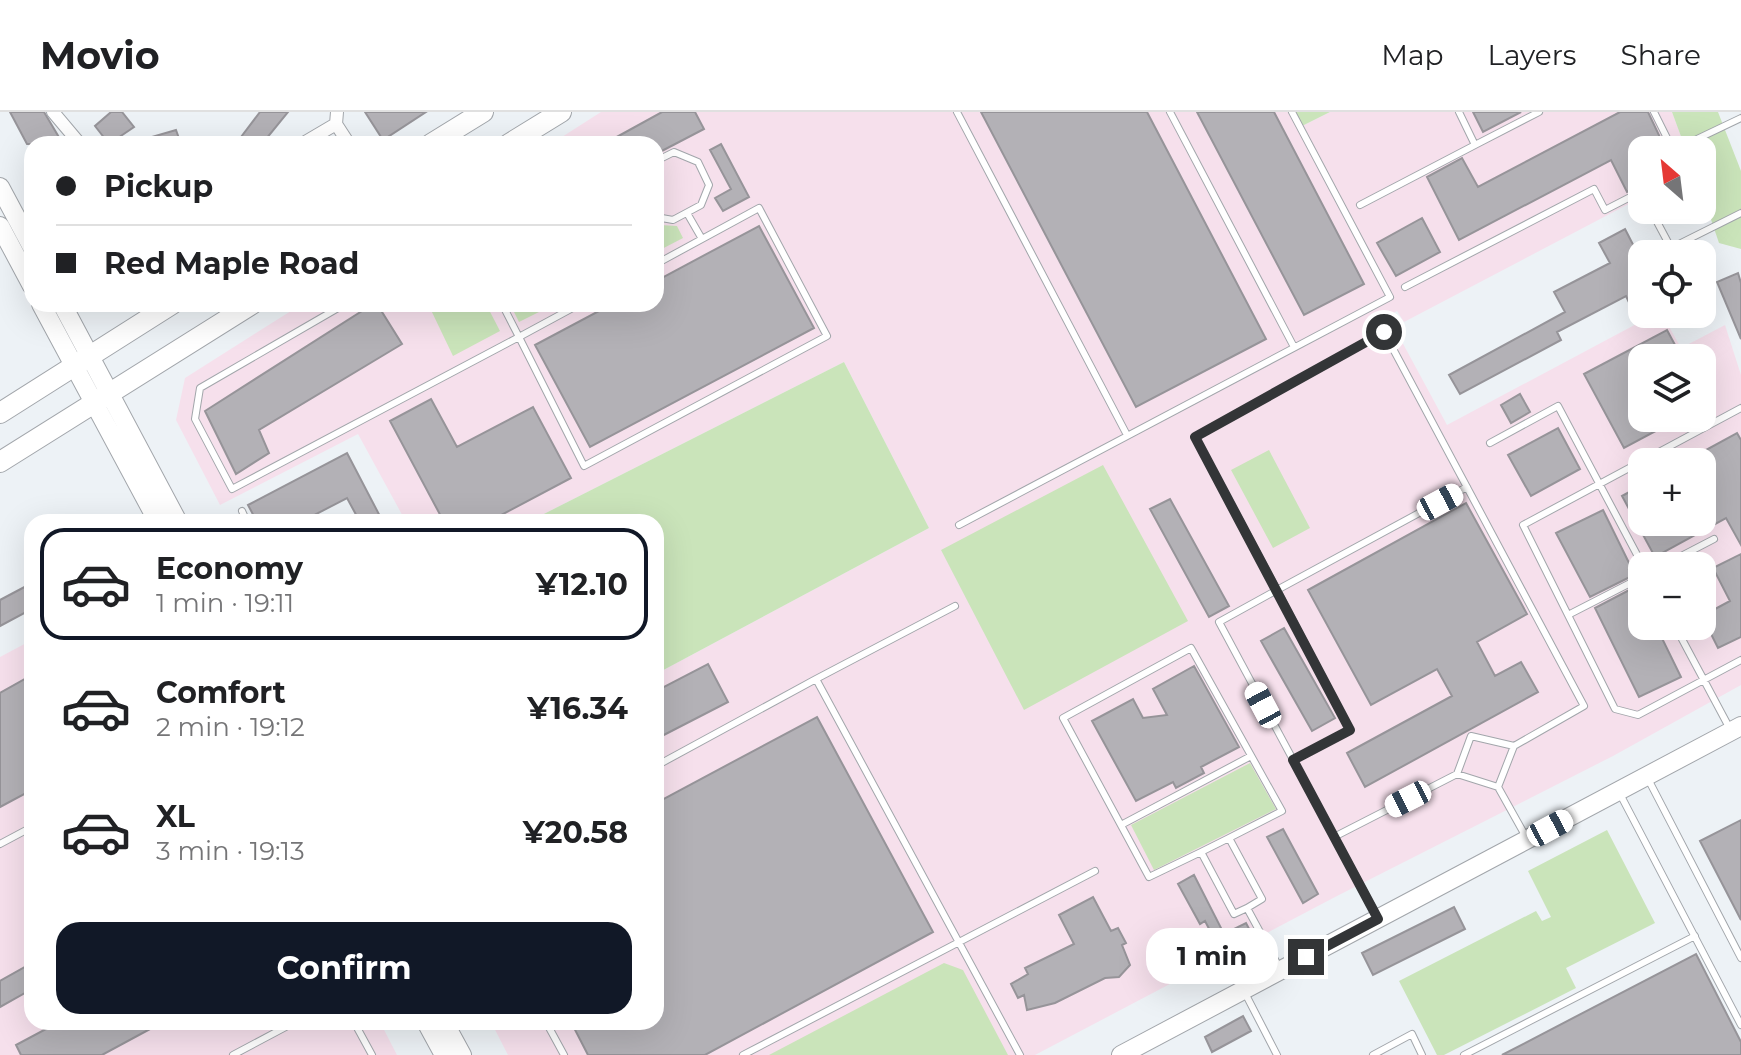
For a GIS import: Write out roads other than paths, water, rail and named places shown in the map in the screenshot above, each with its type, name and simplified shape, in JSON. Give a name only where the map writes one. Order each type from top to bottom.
[{"type":"main road","points":[[444,136],[483,112]]},
{"type":"main road","points":[[522,136],[561,112]]},
{"type":"main road","points":[[0,413],[159,312]]},
{"type":"main road","points":[[0,462],[239,312]]},
{"type":"street","points":[[53,112],[73,136]]},
{"type":"street","points":[[312,136],[336,118],[345,136]]},
{"type":"street","points":[[0,187],[24,232]]},
{"type":"street","points":[[0,226],[24,271]]},
{"type":"street","points":[[47,312],[82,360]]},
{"type":"street","points":[[65,312],[82,360],[154,514]]},
{"type":"street","points":[[102,398],[173,514]]},
{"type":"street","points":[[1121,1055],[1736,729]]},
{"type":"street","points":[[430,1030],[444,1055]]},
{"type":"street","points":[[448,1030],[462,1055]]},
{"type":"lane","points":[[957,112],[1127,435]]},
{"type":"lane","points":[[1170,112],[1294,347]]},
{"type":"lane","points":[[959,525],[1390,297],[1292,112]]},
{"type":"lane","points":[[1459,112],[1475,145]]},
{"type":"lane","points":[[1360,205],[1539,112]]},
{"type":"lane","points":[[1654,112],[1667,136]]},
{"type":"lane","points":[[1703,136],[1741,118]]},
{"type":"lane","points":[[664,157],[674,152],[698,162],[709,185],[701,205],[673,220],[664,218]]},
{"type":"lane","points":[[1405,287],[1594,189],[1605,210],[1628,198]]},
{"type":"lane","points":[[506,312],[584,466],[827,336],[759,208],[664,260]]},
{"type":"lane","points":[[687,213],[702,239]]},
{"type":"lane","points":[[1693,240],[1741,213]]},
{"type":"lane","points":[[331,312],[200,388],[195,419],[232,489],[565,312]]},
{"type":"lane","points":[[1293,760],[1350,730],[1195,437],[1384,332],[1584,706],[1514,746],[1498,787]]},
{"type":"lane","points":[[1490,443],[1558,406],[1636,552]]},
{"type":"lane","points":[[1741,421],[1738,409],[1523,525],[1615,709],[1638,715],[1741,660]]},
{"type":"lane","points":[[1378,919],[1219,622],[1467,487]]},
{"type":"lane","points":[[1689,552],[1714,539]]},
{"type":"lane","points":[[1568,615],[1628,584]]},
{"type":"lane","points":[[664,762],[955,606]]},
{"type":"lane","points":[[1683,640],[1736,729]]},
{"type":"lane","points":[[1191,648],[1282,811],[1149,877],[1121,825],[1063,718],[1191,648]]},
{"type":"lane","points":[[816,679],[1020,1055]]},
{"type":"lane","points":[[1334,837],[1457,774],[1471,736],[1514,746]]},
{"type":"lane","points":[[1121,825],[1251,756]]},
{"type":"lane","points":[[1457,774],[1498,787],[1528,840]]},
{"type":"lane","points":[[1647,777],[1741,958]]},
{"type":"lane","points":[[1619,792],[1741,1025]]},
{"type":"lane","points":[[0,844],[24,831]]},
{"type":"lane","points":[[1201,852],[1234,914],[1247,908],[1262,899],[1229,838]]},
{"type":"lane","points":[[743,1055],[1095,871]]},
{"type":"lane","points":[[1247,908],[1281,970]]},
{"type":"lane","points":[[1464,1055],[1695,936]]},
{"type":"lane","points":[[1243,990],[1277,1055]]},
{"type":"lane","points":[[233,1055],[278,1030]]},
{"type":"lane","points":[[358,1030],[372,1055]]},
{"type":"lane","points":[[550,1030],[564,1055]]},
{"type":"lane","points":[[1373,1055],[1412,1034],[1422,1055]]}]
